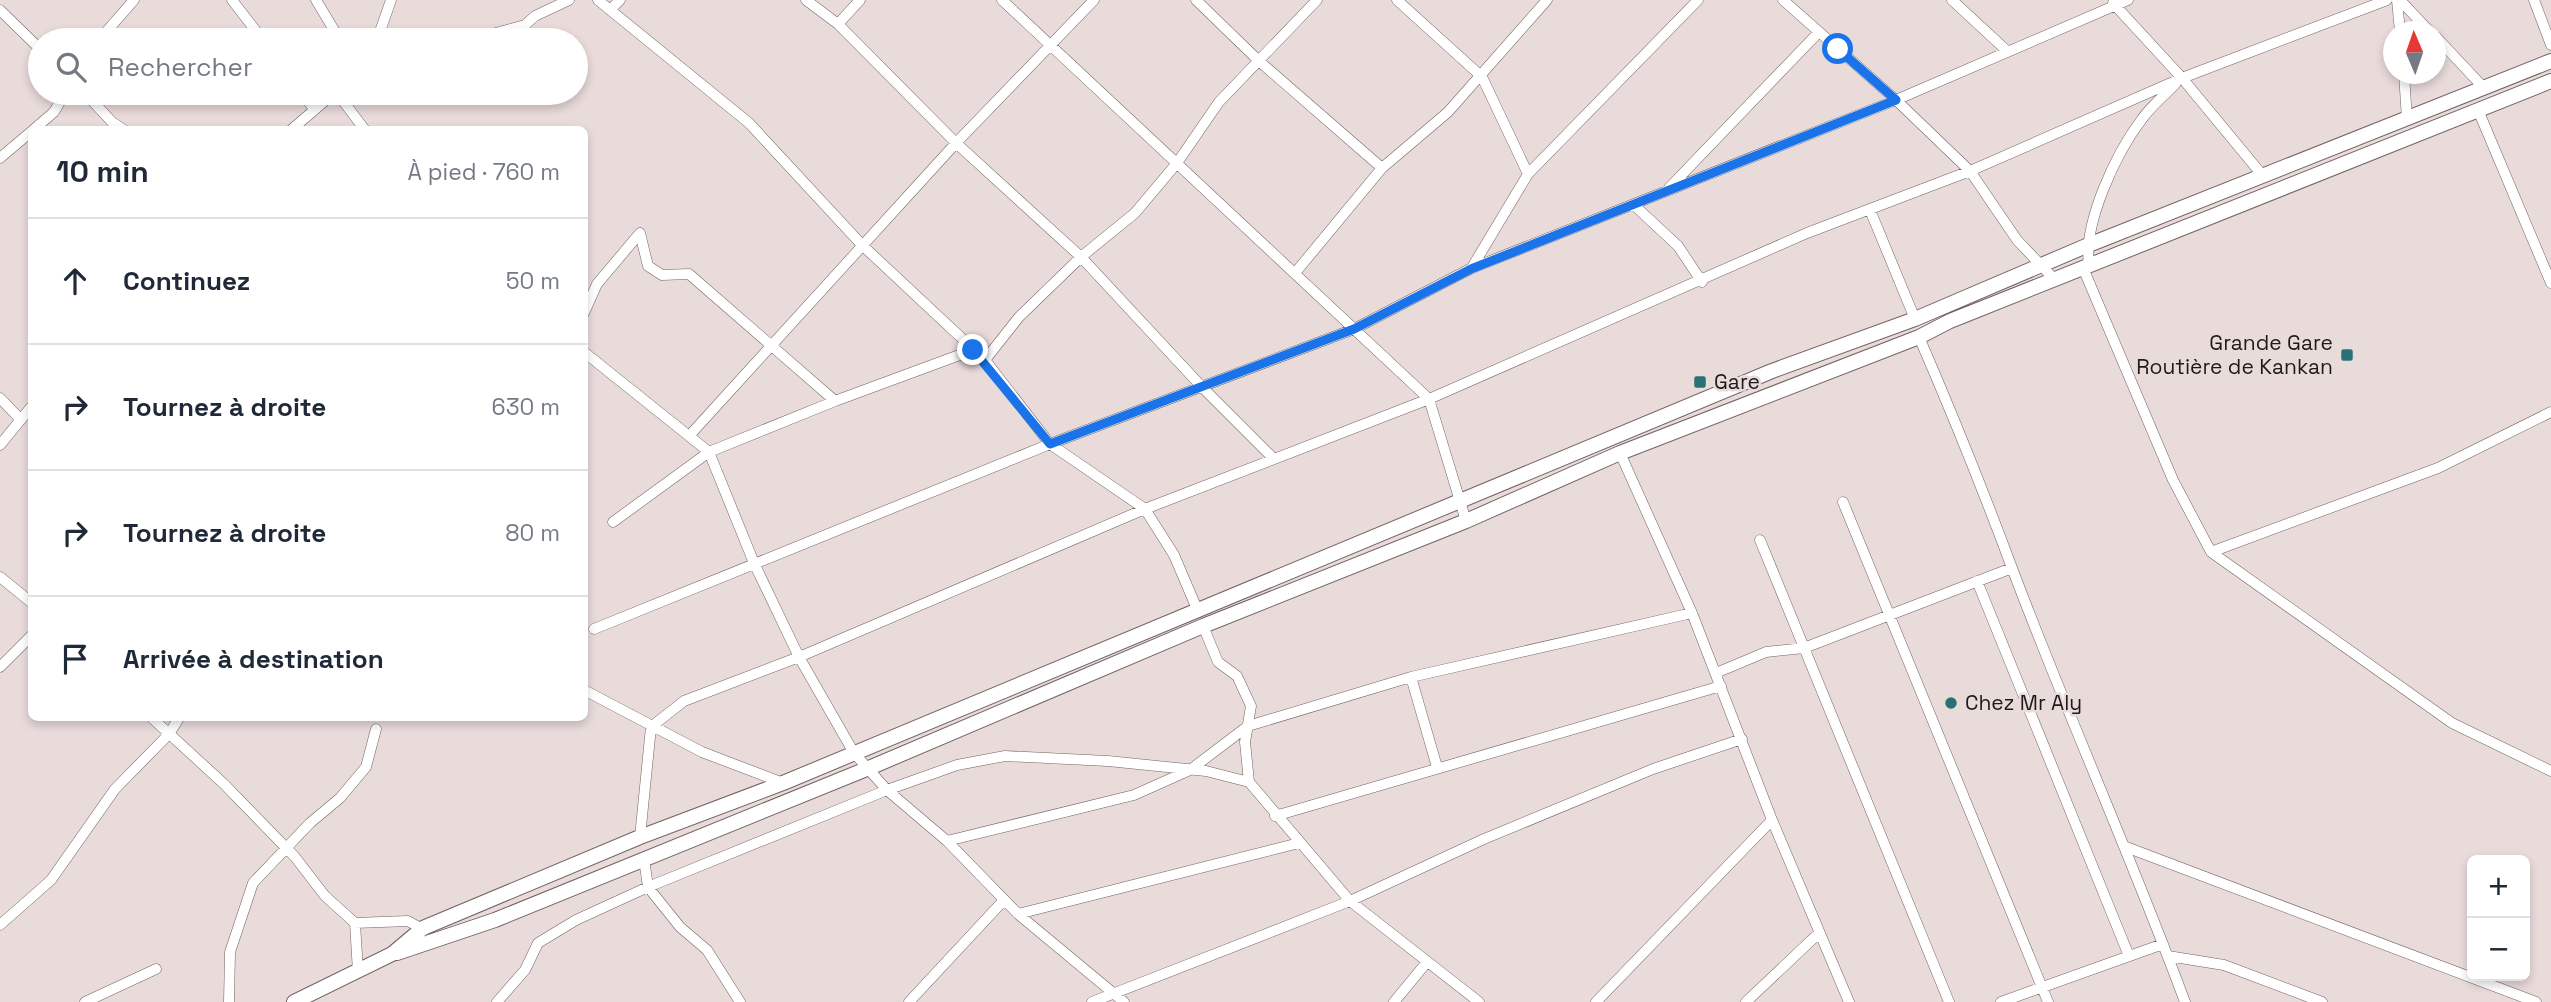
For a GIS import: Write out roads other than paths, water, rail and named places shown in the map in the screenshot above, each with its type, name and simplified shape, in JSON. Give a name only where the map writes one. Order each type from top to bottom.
[{"type":"main road","points":[[294,1002],[392,954],[423,928],[640,837],[783,783],[1772,371],[1915,319],[2086,246],[2551,61]]},
{"type":"main road","points":[[392,954],[432,943],[644,859],[869,768],[1203,625],[1466,521],[1620,453],[1919,337],[2086,267],[2551,81]]},
{"type":"main road","points":[[1612,437],[1620,453]]},
{"type":"street","points":[[110,28],[134,0]]},
{"type":"street","points":[[232,0],[253,28]]},
{"type":"street","points":[[316,0],[333,28]]},
{"type":"street","points":[[381,28],[391,0]]},
{"type":"street","points":[[514,28],[525,25],[534,16],[569,0]]},
{"type":"street","points":[[598,0],[749,122],[862,245],[985,360],[1050,444],[1145,509],[1174,555],[1197,609]]},
{"type":"street","points":[[610,10],[620,0]]},
{"type":"street","points":[[806,0],[838,24],[956,143],[1081,257],[1201,386],[1274,459]]},
{"type":"street","points":[[838,24],[860,0]]},
{"type":"street","points":[[1002,0],[1429,399],[1466,521]]},
{"type":"street","points":[[689,436],[956,143],[1094,0]]},
{"type":"street","points":[[1196,0],[1259,61],[1382,168]]},
{"type":"street","points":[[985,360],[1018,317],[1081,257],[1135,213],[1177,163],[1219,102],[1317,0]]},
{"type":"street","points":[[1397,0],[1482,77],[1528,174]]},
{"type":"street","points":[[1295,273],[1382,168],[1448,112],[1482,77],[1547,0]]},
{"type":"street","points":[[1471,269],[1528,174],[1698,0]]},
{"type":"street","points":[[1783,0],[1896,100],[1970,172],[2017,240],[2055,280]]},
{"type":"street","points":[[1952,0],[2006,50]]},
{"type":"street","points":[[594,629],[1050,444],[1354,329],[1471,269],[1896,100],[2113,2],[2128,0]]},
{"type":"street","points":[[640,837],[651,727],[684,701],[799,657],[1145,509],[1429,399],[1702,282],[1807,233],[1970,172],[2182,78],[2387,0]]},
{"type":"street","points":[[2399,0],[2400,21]]},
{"type":"street","points":[[2399,0],[2419,21]]},
{"type":"street","points":[[2534,0],[2551,45]]},
{"type":"street","points":[[2113,2],[2182,78],[2263,176]]},
{"type":"street","points":[[0,10],[28,37]]},
{"type":"street","points":[[1667,190],[1819,32]]},
{"type":"street","points":[[2446,48],[2484,88]]},
{"type":"street","points":[[2182,78],[2141,119],[2100,195],[2086,246],[2086,267],[2173,480],[2211,552],[2452,723],[2551,771]]},
{"type":"street","points":[[2405,84],[2407,119]]},
{"type":"street","points":[[37,126],[58,105]]},
{"type":"street","points":[[96,105],[118,126]]},
{"type":"street","points":[[311,105],[314,109]]},
{"type":"street","points":[[295,126],[320,105]]},
{"type":"street","points":[[345,105],[362,126]]},
{"type":"street","points":[[2478,110],[2550,276]]},
{"type":"street","points":[[0,158],[28,134]]},
{"type":"street","points":[[1635,206],[1678,246],[1702,282]]},
{"type":"street","points":[[1870,210],[1915,319]]},
{"type":"street","points":[[588,304],[597,284],[640,233],[648,266],[662,275],[689,274],[835,401]]},
{"type":"street","points":[[1919,337],[1994,513],[2012,568],[2126,847],[2185,1002]]},
{"type":"street","points":[[613,522],[709,452],[835,401],[973,350]]},
{"type":"street","points":[[588,355],[709,452],[754,563],[799,657],[854,753],[887,790],[947,841],[1018,914],[1124,1002]]},
{"type":"street","points":[[0,398],[21,420]]},
{"type":"street","points":[[0,445],[28,411]]},
{"type":"street","points":[[2211,552],[2438,468],[2551,412]]},
{"type":"street","points":[[1620,453],[1692,613],[1772,820],[1849,1002]]},
{"type":"street","points":[[1843,502],[2049,1002]]},
{"type":"street","points":[[1760,540],[1949,1002]]},
{"type":"street","points":[[1716,673],[1766,652],[1804,648],[2012,568]]},
{"type":"street","points":[[0,576],[28,600]]},
{"type":"street","points":[[1977,581],[2129,956]]},
{"type":"street","points":[[947,841],[1134,795],[1190,770],[1248,726],[1410,677],[1692,613]]},
{"type":"street","points":[[1203,625],[1218,662],[1237,676],[1251,706],[1245,742],[1249,782],[1275,816],[1350,901],[1479,1002]]},
{"type":"street","points":[[0,667],[28,639]]},
{"type":"street","points":[[1410,677],[1437,767]]},
{"type":"street","points":[[1275,816],[1721,686]]},
{"type":"street","points":[[588,692],[702,752],[783,783]]},
{"type":"street","points":[[155,721],[287,848],[325,896],[355,923],[408,922],[423,928],[432,943]]},
{"type":"street","points":[[0,925],[51,880],[115,789],[169,734],[177,721]]},
{"type":"street","points":[[229,1002],[230,952],[253,883],[340,798],[366,767],[376,729]]},
{"type":"street","points":[[1092,1002],[1350,901],[1484,839],[1653,769],[1742,739]]},
{"type":"street","points":[[497,1002],[525,970],[538,943],[576,920],[648,887],[887,790],[957,765],[1005,756],[1108,761],[1190,770],[1249,782]]},
{"type":"street","points":[[1596,1002],[1772,820]]},
{"type":"street","points":[[1018,914],[1299,843]]},
{"type":"street","points":[[2126,847],[2529,1001]]},
{"type":"street","points":[[644,859],[648,887],[680,927],[707,950],[740,1002]]},
{"type":"street","points":[[909,1002],[1004,900]]},
{"type":"street","points":[[355,923],[358,972]]},
{"type":"street","points":[[1746,1002],[1819,933]]},
{"type":"street","points":[[2001,1002],[2163,944]]},
{"type":"street","points":[[2168,956],[2224,965],[2322,1002]]},
{"type":"street","points":[[1394,1002],[1427,962]]},
{"type":"street","points":[[85,1002],[156,969]]},
{"type":"place","name":"Grande Gare Routière de Kankan","points":[[2347,355]]},
{"type":"place","name":"Gare","points":[[1700,382]]},
{"type":"place","name":"Chez Mr Aly","points":[[1951,703]]}]
